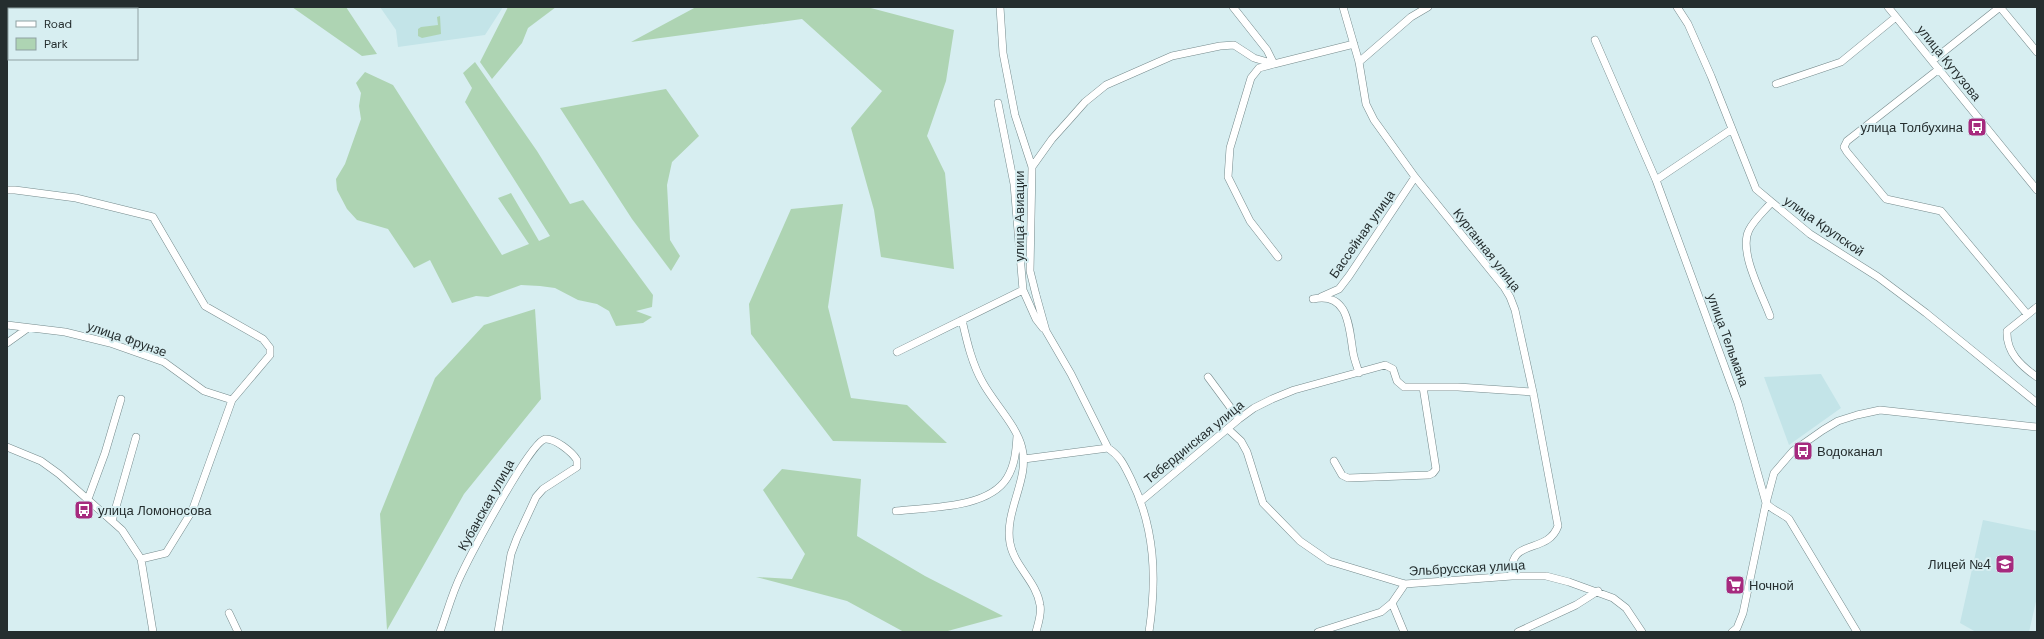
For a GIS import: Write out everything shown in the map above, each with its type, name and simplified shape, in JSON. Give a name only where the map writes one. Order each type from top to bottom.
[{"type":"street","name":"улица Авиации","points":[[1000,7],[1003,53],[1014,115],[1032,167],[1030,271],[1046,331]]},
{"type":"street","points":[[1233,7],[1267,50],[1274,64]]},
{"type":"street","name":"Курганная улица","points":[[1343,7],[1359,62],[1366,104],[1374,120],[1415,177],[1510,297],[1533,392],[1558,526],[1555,534],[1549,540],[1514,556],[1511,564],[1512,576]]},
{"type":"street","points":[[1359,62],[1411,17],[1428,7]]},
{"type":"street","name":"улица Крупской","points":[[1677,7],[1688,24],[1708,70],[1756,189],[1770,203],[1810,234],[1878,277],[1916,305],[2037,403]]},
{"type":"street","name":"улица Кутузова","points":[[1888,7],[2037,190]]},
{"type":"street","points":[[1932,61],[2000,7],[2037,52]]},
{"type":"street","points":[[1776,84],[1841,62],[1896,17]]},
{"type":"street","name":"улица Тельмана","points":[[1595,40],[1656,180],[1738,403],[1766,503]]},
{"type":"street","points":[[1278,257],[1250,221],[1228,177],[1230,148],[1251,78],[1259,68],[1354,44]]},
{"type":"street","points":[[1032,167],[1052,139],[1085,102],[1106,85],[1172,56],[1220,46],[1234,45],[1254,58],[1274,64]]},
{"type":"street","points":[[1939,69],[1847,141],[1844,147],[1886,199],[1941,211],[2027,314]]},
{"type":"street","name":"улица Авиации","points":[[998,103],[1014,184],[1023,290],[1036,319],[1046,331],[1071,374],[1108,448],[1119,456],[1141,501],[1151,538],[1153,603],[1149,632]]},
{"type":"street","points":[[1656,180],[1732,129]]},
{"type":"street","name":"Бассейная улица","points":[[1359,373],[1353,353],[1350,326],[1345,313],[1337,303],[1330,298],[1317,298],[1339,289],[1415,177]]},
{"type":"street","points":[[7,190],[76,198],[153,217],[205,306],[263,339],[270,348],[270,355],[232,400],[192,511],[166,553],[140,559]]},
{"type":"street","points":[[1770,203],[1749,230],[1746,243],[1748,259],[1770,316]]},
{"type":"street","points":[[897,352],[1023,290]]},
{"type":"street","points":[[2037,307],[2007,331],[2006,338],[2016,359],[2037,377]]},
{"type":"street","points":[[962,320],[968,348],[982,383],[1017,434],[1022,446],[1024,459],[1009,530],[1010,544],[1020,567],[1036,592],[1041,606],[1036,632]]},
{"type":"street","name":"улица Фрунзе","points":[[7,325],[65,332],[110,343],[164,362],[204,391],[232,400]]},
{"type":"street","points":[[7,343],[28,328]]},
{"type":"street","name":"Тебердинская улица","points":[[1141,501],[1239,419],[1272,398],[1294,390],[1385,365],[1390,366],[1393,369],[1397,380],[1404,387],[1458,387],[1533,392]]},
{"type":"street","points":[[1208,377],[1239,419]]},
{"type":"street","points":[[1334,462],[1342,475],[1348,478],[1429,475],[1433,473],[1436,469],[1423,387]]},
{"type":"street","points":[[88,499],[105,453],[121,398]]},
{"type":"street","points":[[1732,632],[1737,628],[1743,613],[1766,503],[1774,473],[1794,451],[1823,430],[1838,421],[1856,415],[1880,410],[2037,428]]},
{"type":"street","name":"Эльбрусская улица","points":[[1228,429],[1241,441],[1247,452],[1264,503],[1300,541],[1329,561],[1405,584],[1512,576],[1546,576],[1598,591],[1613,598],[1626,608],[1642,632]]},
{"type":"street","points":[[896,511],[968,503],[982,498],[1007,479],[1014,462],[1017,434]]},
{"type":"street","points":[[112,521],[136,437]]},
{"type":"street","name":"Кубанская улица","points":[[440,632],[460,576],[522,463],[538,443],[545,439],[552,440],[574,455],[577,460],[577,467],[544,489],[536,497],[511,554],[498,632]]},
{"type":"street","points":[[7,447],[41,461],[88,499],[129,539],[140,559],[153,632]]},
{"type":"street","points":[[1024,459],[1108,448]]},
{"type":"street","points":[[1766,503],[1770,508],[1782,513],[1789,519],[1857,632]]},
{"type":"street","points":[[1318,632],[1381,612],[1392,603],[1405,584]]},
{"type":"street","points":[[1518,632],[1576,605],[1598,591]]},
{"type":"street","points":[[1392,603],[1404,632]]},
{"type":"street","points":[[229,613],[238,632]]},
{"type":"shaded area","points":[[380,7],[503,7],[485,35],[398,47],[396,30]]},
{"type":"shaded area","name":"Водоканал","points":[[1821,374],[1841,408],[1789,445],[1764,377]]},
{"type":"shaded area","name":"Лицей №4","points":[[1983,520],[2037,531],[2037,597],[2029,632],[1976,632],[1960,623]]},
{"type":"green space","points":[[292,7],[346,7],[377,54],[362,56]]},
{"type":"green space","points":[[508,7],[556,7],[528,28],[522,43],[492,79],[480,62]]},
{"type":"green space","points":[[696,7],[867,7],[954,30],[946,81],[927,136],[945,173],[954,269],[881,257],[874,210],[851,128],[882,91],[802,19],[631,42]]},
{"type":"green space","points":[[440,16],[441,34],[422,38],[418,36],[418,29],[421,27],[438,25],[437,17]]},
{"type":"green space","points":[[475,62],[537,151],[570,204],[583,200],[653,295],[652,307],[636,311],[652,317],[643,323],[616,326],[609,311],[597,304],[578,300],[555,288],[540,286],[521,285],[488,297],[476,296],[452,303],[430,260],[414,268],[388,229],[357,220],[347,209],[337,190],[336,179],[345,164],[361,119],[359,106],[361,93],[356,83],[365,72],[393,85],[502,255],[529,244],[498,198],[511,193],[539,241],[550,236],[465,102],[472,88],[463,73]]},
{"type":"green space","points":[[666,89],[699,136],[672,162],[667,185],[670,240],[680,256],[671,271],[632,219],[560,108]]},
{"type":"green space","points":[[843,204],[828,307],[851,398],[907,405],[947,443],[833,441],[751,334],[749,304],[791,209]]},
{"type":"green space","points":[[535,309],[541,399],[464,494],[387,630],[380,514],[435,378],[484,325]]},
{"type":"green space","points":[[782,469],[861,479],[857,536],[925,576],[1003,616],[944,632],[904,632],[847,601],[756,577],[792,579],[805,554],[763,490]]},
{"type":"place","name":"улица Толбухина","points":[[1977,127]]},
{"type":"place","name":"Водоканал","points":[[1803,451]]},
{"type":"place","name":"улица Ломоносова","points":[[84,510]]},
{"type":"place","name":"Лицей №4","points":[[2005,564]]},
{"type":"place","name":"Ночной","points":[[1735,585]]}]
